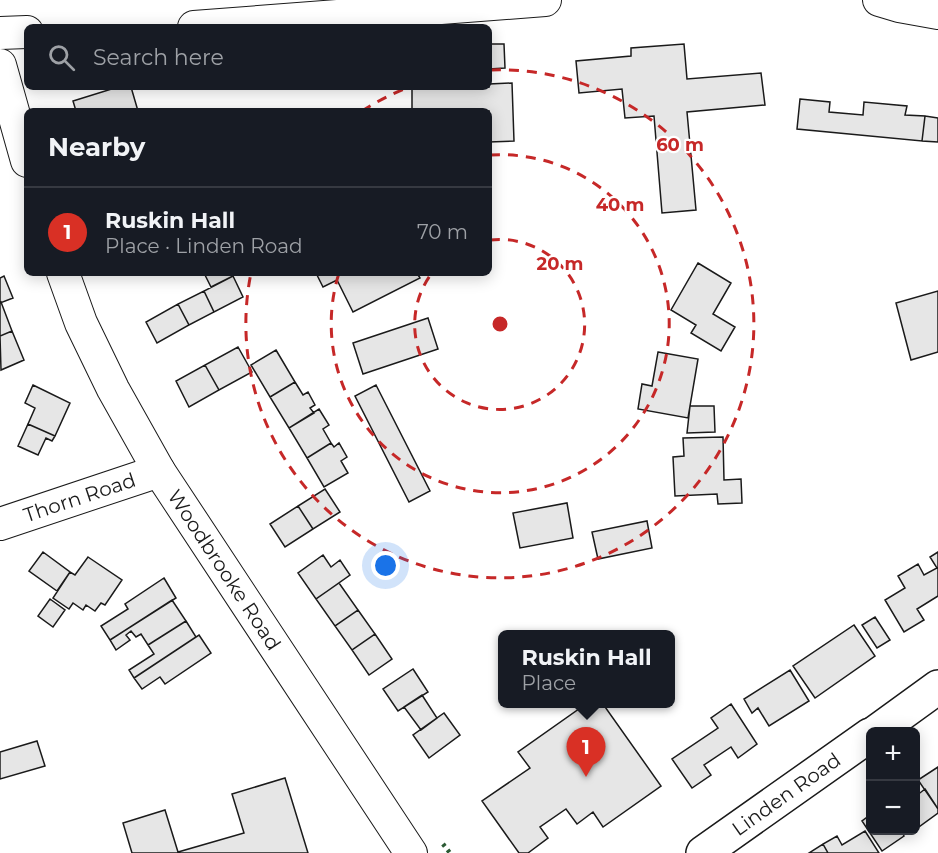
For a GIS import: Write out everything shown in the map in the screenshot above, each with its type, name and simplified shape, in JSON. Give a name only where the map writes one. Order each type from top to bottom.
[{"type":"highway","points":[[883,727],[938,687]]},
{"type":"highway","name":"Linden Road","points":[[703,853],[866,738]]},
{"type":"street","points":[[233,24],[545,0]]},
{"type":"street","points":[[879,0],[938,13]]},
{"type":"street","points":[[0,33],[24,32]]},
{"type":"street","points":[[0,65],[24,150]]},
{"type":"street","name":"Woodbrooke Road","points":[[64,276],[81,323],[113,389],[159,471],[411,853]]},
{"type":"street","name":"Thorn Road","points":[[0,524],[159,471]]},
{"type":"building","points":[[492,44],[504,44],[505,68],[492,69]]},
{"type":"building","points":[[684,44],[687,79],[761,73],[765,105],[687,112],[696,210],[662,213],[654,116],[625,118],[622,89],[579,93],[576,61],[631,56],[631,48]]},
{"type":"building","points":[[512,83],[514,141],[492,142],[492,108],[412,108],[412,90],[492,90],[492,84]]},
{"type":"building","points":[[108,90],[132,90],[137,108],[75,108],[73,101]]},
{"type":"building","points":[[800,99],[830,102],[829,112],[863,115],[864,102],[907,106],[905,115],[925,116],[922,141],[797,129]]},
{"type":"building","points":[[925,116],[938,118],[938,142],[922,141]]},
{"type":"building","points":[[698,263],[731,283],[713,314],[735,327],[721,351],[691,333],[696,325],[671,310]]},
{"type":"building","points":[[4,276],[13,298],[0,303],[0,278]]},
{"type":"building","points":[[206,276],[233,276],[211,287]]},
{"type":"building","points":[[233,276],[243,297],[214,312],[204,291]]},
{"type":"building","points":[[318,276],[419,276],[420,278],[353,312],[337,280],[323,287]]},
{"type":"building","points":[[204,291],[214,312],[189,325],[178,304]]},
{"type":"building","points":[[938,291],[938,352],[911,360],[896,303]]},
{"type":"building","points":[[0,303],[12,331],[0,336]]},
{"type":"building","points":[[178,304],[189,325],[157,343],[146,322]]},
{"type":"building","points":[[428,318],[438,349],[363,374],[353,343]]},
{"type":"building","points":[[12,331],[24,360],[1,370],[0,336]]},
{"type":"building","points":[[238,347],[252,372],[219,390],[205,365]]},
{"type":"building","points":[[276,350],[295,382],[270,397],[251,365]]},
{"type":"building","points":[[658,352],[698,359],[688,418],[638,409],[642,384],[652,386]]},
{"type":"building","points":[[205,365],[219,390],[189,407],[176,381]]},
{"type":"building","points":[[295,382],[303,395],[308,392],[315,405],[310,408],[314,413],[289,428],[270,397]]},
{"type":"building","points":[[33,385],[70,403],[55,436],[28,424],[35,408],[25,403]]},
{"type":"building","points":[[376,385],[430,491],[409,502],[355,396]]},
{"type":"building","points":[[690,406],[714,406],[715,432],[687,433]]},
{"type":"building","points":[[319,409],[329,425],[323,429],[331,443],[307,458],[289,428]]},
{"type":"building","points":[[28,424],[55,436],[52,441],[46,438],[38,455],[18,446]]},
{"type":"building","points":[[723,437],[724,480],[741,479],[742,503],[718,504],[717,494],[675,496],[673,457],[684,456],[683,438]]},
{"type":"building","points":[[331,443],[334,447],[339,443],[347,457],[341,461],[348,473],[324,487],[307,458]]},
{"type":"building","points":[[325,489],[340,512],[313,529],[298,506]]},
{"type":"building","points":[[567,503],[573,538],[520,548],[513,513]]},
{"type":"building","points":[[298,506],[313,529],[285,547],[270,524]]},
{"type":"building","points":[[647,521],[652,548],[598,559],[592,532]]},
{"type":"building","points":[[43,552],[70,572],[57,591],[29,571]]},
{"type":"building","points":[[938,552],[938,596],[917,609],[924,620],[904,632],[885,600],[905,588],[898,576],[918,564],[924,575],[937,568],[930,557]]},
{"type":"building","points":[[323,555],[331,567],[340,560],[350,575],[316,599],[298,573]]},
{"type":"building","points":[[88,557],[122,580],[105,605],[101,603],[95,611],[86,605],[83,610],[73,603],[69,609],[53,598],[70,572],[75,575]]},
{"type":"building","points":[[164,578],[176,598],[110,640],[101,626],[128,609],[125,604]]},
{"type":"building","points":[[339,583],[358,610],[335,626],[316,599]]},
{"type":"building","points":[[50,599],[65,610],[53,627],[38,616]]},
{"type":"building","points":[[172,600],[186,621],[148,645],[141,634],[136,637],[131,631],[126,635],[130,640],[116,650],[110,640]]},
{"type":"building","points":[[358,610],[375,634],[352,650],[335,626]]},
{"type":"building","points":[[875,617],[890,640],[877,648],[862,625]]},
{"type":"building","points":[[186,621],[196,637],[134,678],[129,670],[154,654],[148,645]]},
{"type":"building","points":[[854,625],[875,656],[815,698],[793,666]]},
{"type":"building","points":[[375,634],[392,659],[369,675],[352,650]]},
{"type":"building","points":[[199,635],[211,653],[165,684],[160,677],[142,689],[134,678]]},
{"type":"building","points":[[413,669],[428,692],[398,711],[383,689]]},
{"type":"building","points":[[790,670],[809,701],[769,726],[758,708],[752,713],[744,699]]},
{"type":"building","points":[[422,695],[437,718],[421,730],[404,707]]},
{"type":"building","points":[[731,704],[757,744],[738,758],[731,747],[704,765],[711,775],[692,788],[672,759],[718,728],[711,718]]},
{"type":"building","points":[[580,708],[606,708],[661,786],[603,827],[593,812],[577,824],[566,809],[540,827],[548,838],[528,853],[519,853],[482,801],[530,768],[518,752]]},
{"type":"building","points":[[444,713],[460,735],[429,758],[413,735]]},
{"type":"building","points":[[37,741],[45,766],[0,779],[0,752]]},
{"type":"building","points":[[938,767],[938,809],[920,783],[920,779]]},
{"type":"building","points":[[285,778],[308,853],[132,853],[123,823],[165,810],[178,852],[244,833],[232,794]]},
{"type":"building","points":[[925,789],[938,809],[938,813],[920,826],[920,793]]},
{"type":"building","points":[[865,831],[879,853],[828,853],[823,844],[837,836],[842,845]]},
{"type":"building","points":[[871,835],[904,835],[904,836],[882,851]]},
{"type":"building","points":[[823,844],[828,853],[809,853]]},
{"type":"hedge","points":[[443,844],[450,853]]},
{"type":"place","name":"Ruskin Hall","points":[[586,777]]}]
